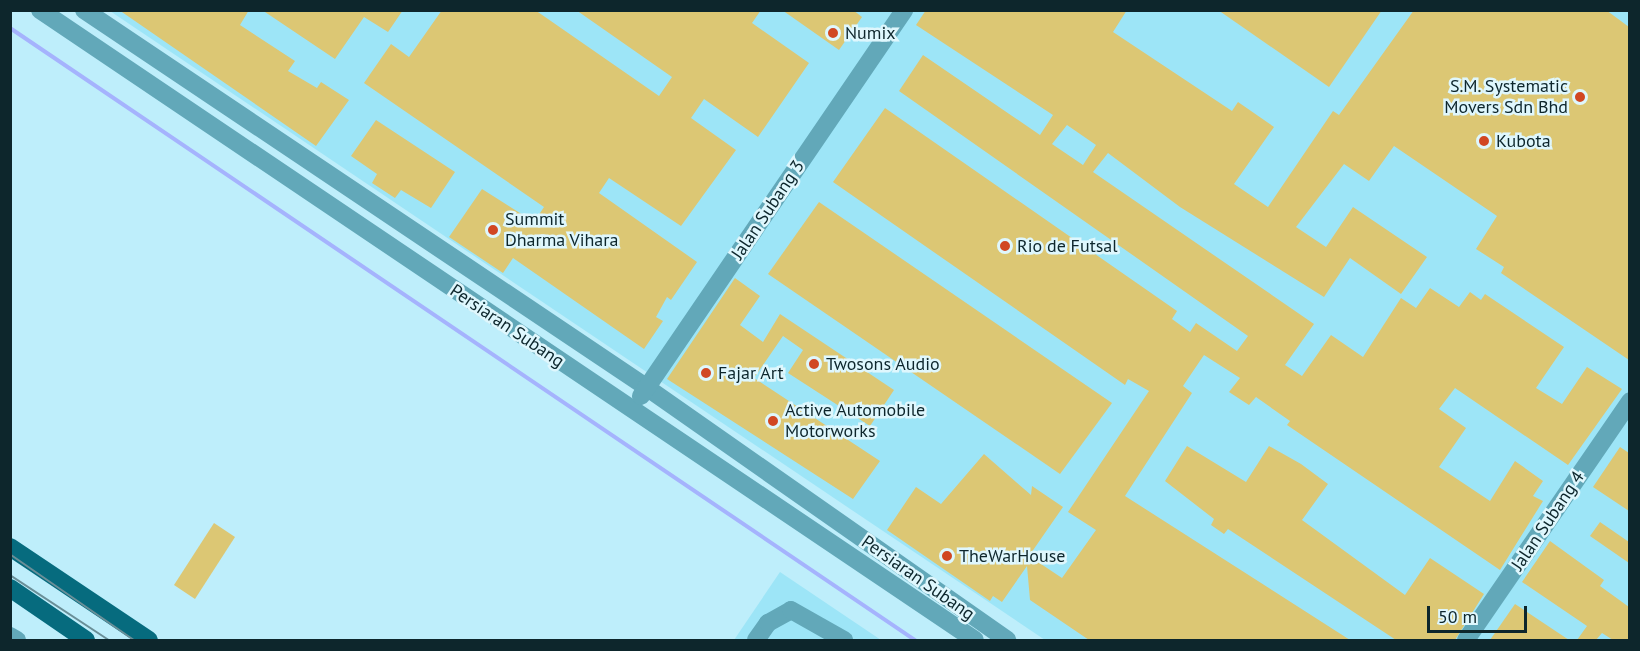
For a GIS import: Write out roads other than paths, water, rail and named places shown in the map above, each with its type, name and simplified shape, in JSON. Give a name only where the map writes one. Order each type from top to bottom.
[{"type":"main road","points":[[10,547],[148,640]]},
{"type":"main road","points":[[10,588],[86,640]]},
{"type":"street","name":"Persiaran Subang","points":[[40,10],[975,640]]},
{"type":"street","name":"Persiaran Subang","points":[[84,10],[646,387],[1007,640]]},
{"type":"street","name":"Jalan Subang 3","points":[[631,410],[904,10]]},
{"type":"street","name":"Jalan Subang 4","points":[[1466,640],[1629,400]]},
{"type":"street","points":[[756,640],[779,614],[790,610],[815,620],[844,640]]},
{"type":"street","points":[[10,636],[16,640]]},
{"type":"waterway","points":[[10,28],[915,640]]},
{"type":"tram line","points":[[10,554],[134,640]]},
{"type":"tram line","points":[[10,575],[109,640]]},
{"type":"place","name":"Numix","points":[[833,33]]},
{"type":"place","name":"S.M. Systematic Movers Sdn Bhd","points":[[1580,97]]},
{"type":"place","name":"Kubota","points":[[1484,141]]},
{"type":"place","name":"Summit Dharma Vihara","points":[[493,230]]},
{"type":"place","name":"Rio de Futsal","points":[[1005,246]]},
{"type":"place","name":"Twosons Audio","points":[[814,364]]},
{"type":"place","name":"Fajar Art","points":[[706,373]]},
{"type":"place","name":"Active Automobile Motorworks","points":[[773,421]]},
{"type":"place","name":"TheWarHouse","points":[[947,556]]}]
